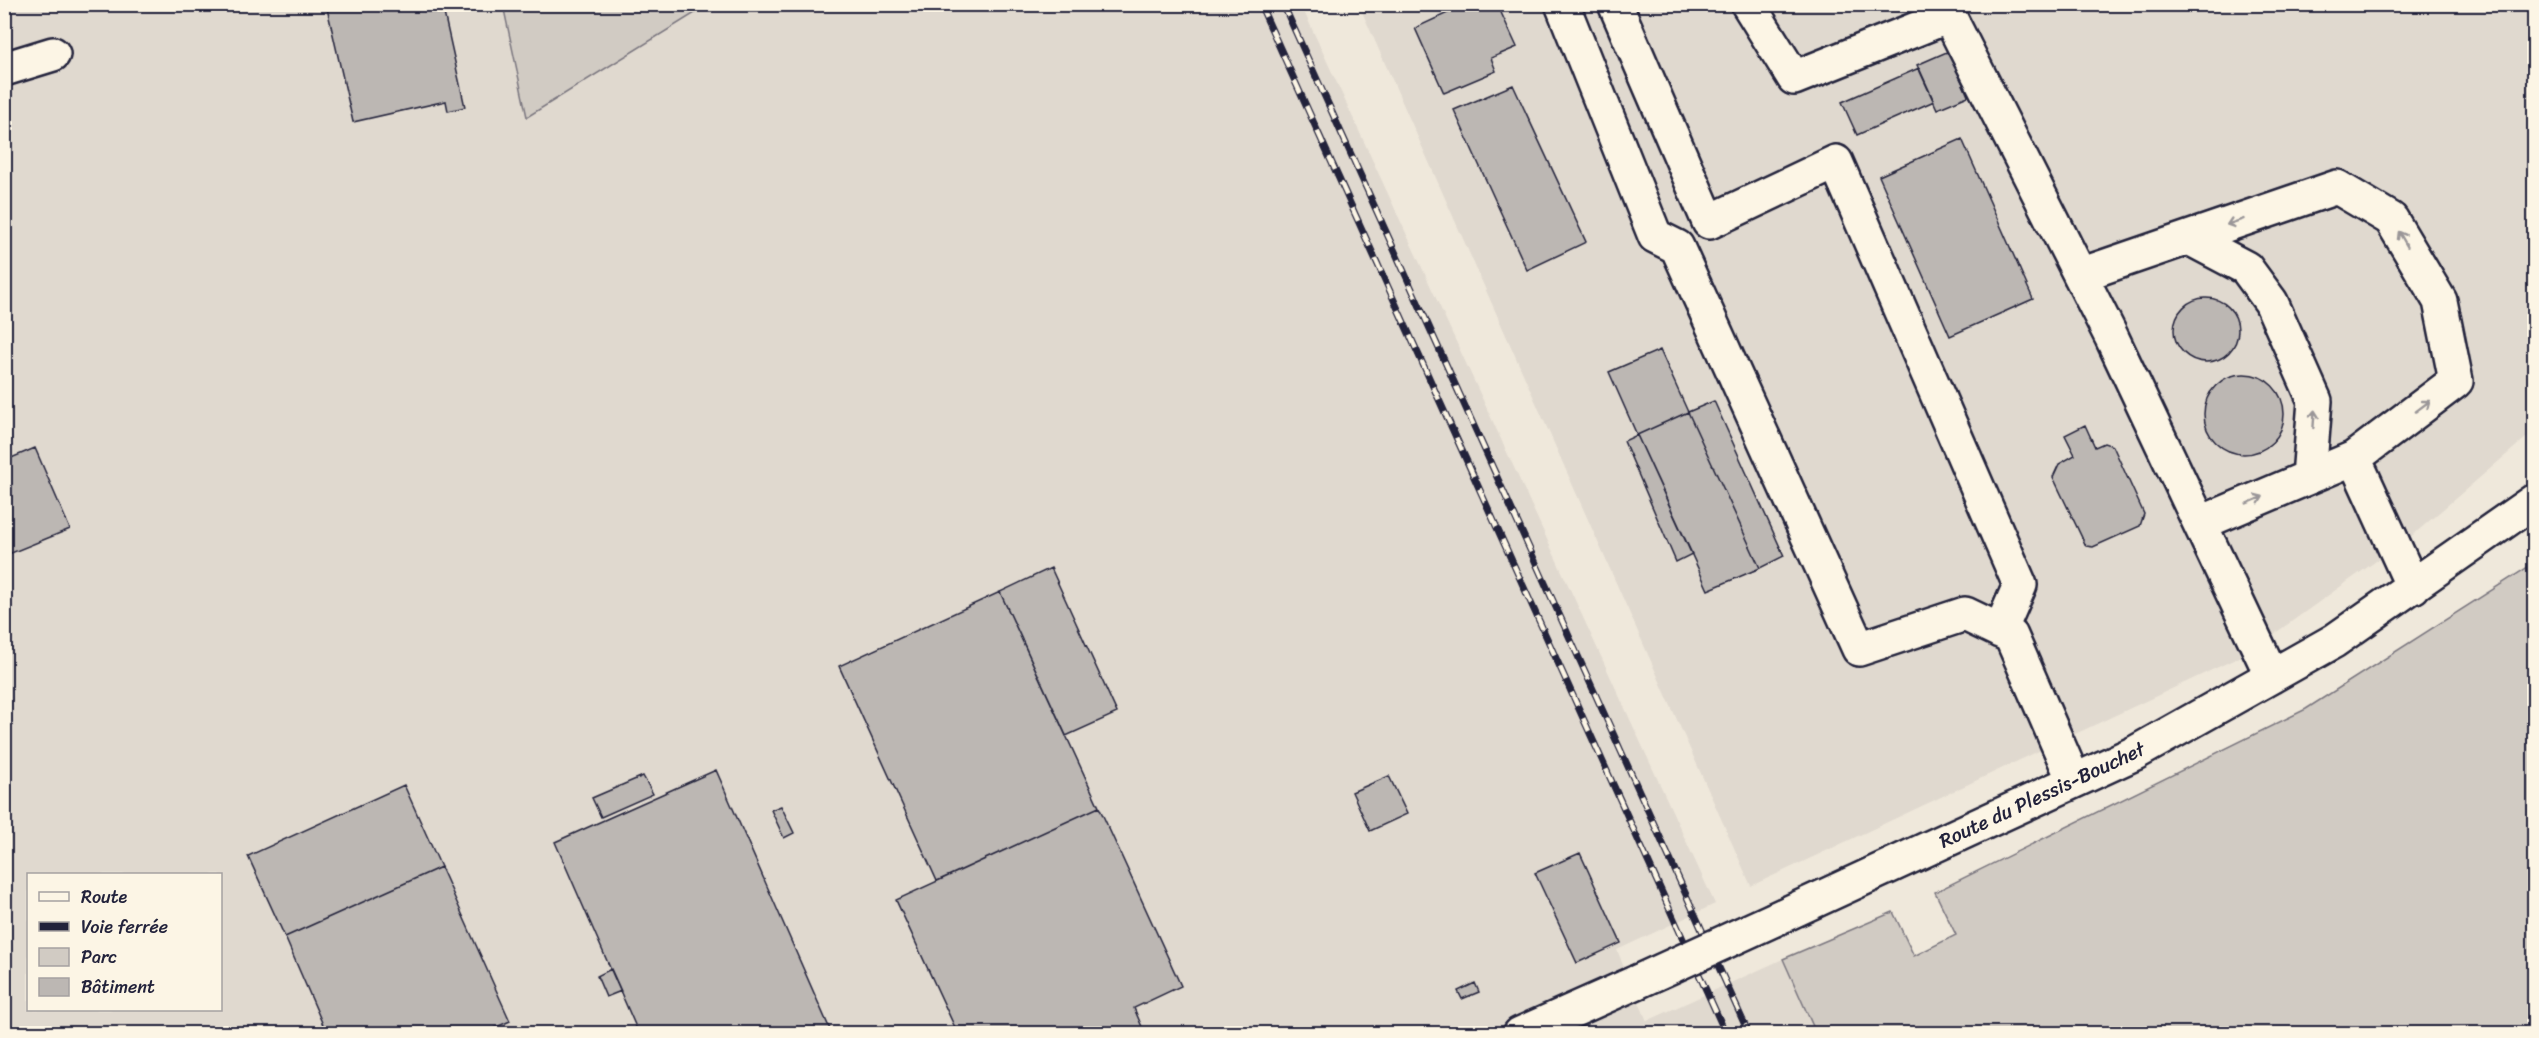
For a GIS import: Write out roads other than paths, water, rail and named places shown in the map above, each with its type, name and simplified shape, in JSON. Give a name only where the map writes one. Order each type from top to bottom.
[{"type":"street","points":[[1562,4],[1655,236],[1677,247],[1859,649],[1965,614],[2011,636],[2074,781]]},
{"type":"street","points":[[1614,4],[1709,222],[1836,162],[2020,585],[2000,631]]},
{"type":"street","points":[[1748,4],[1794,78],[1945,10],[2080,275],[2201,523],[2272,676]]},
{"type":"street","points":[[4,69],[53,54]]},
{"type":"street","points":[[2080,275],[2337,186],[2391,219],[2440,301],[2457,381],[2354,458],[2201,523]]},
{"type":"street","points":[[2189,238],[2246,268],[2271,302],[2315,401],[2309,477]]},
{"type":"street","points":[[2354,458],[2413,586]]},
{"type":"street","name":"Route du Plessis-Bouchet","points":[[1520,1034],[2135,753],[2334,641],[2535,501]]},
{"type":"railway","points":[[1260,4],[1726,1034]]},
{"type":"railway","points":[[1283,4],[1749,1034]]}]
